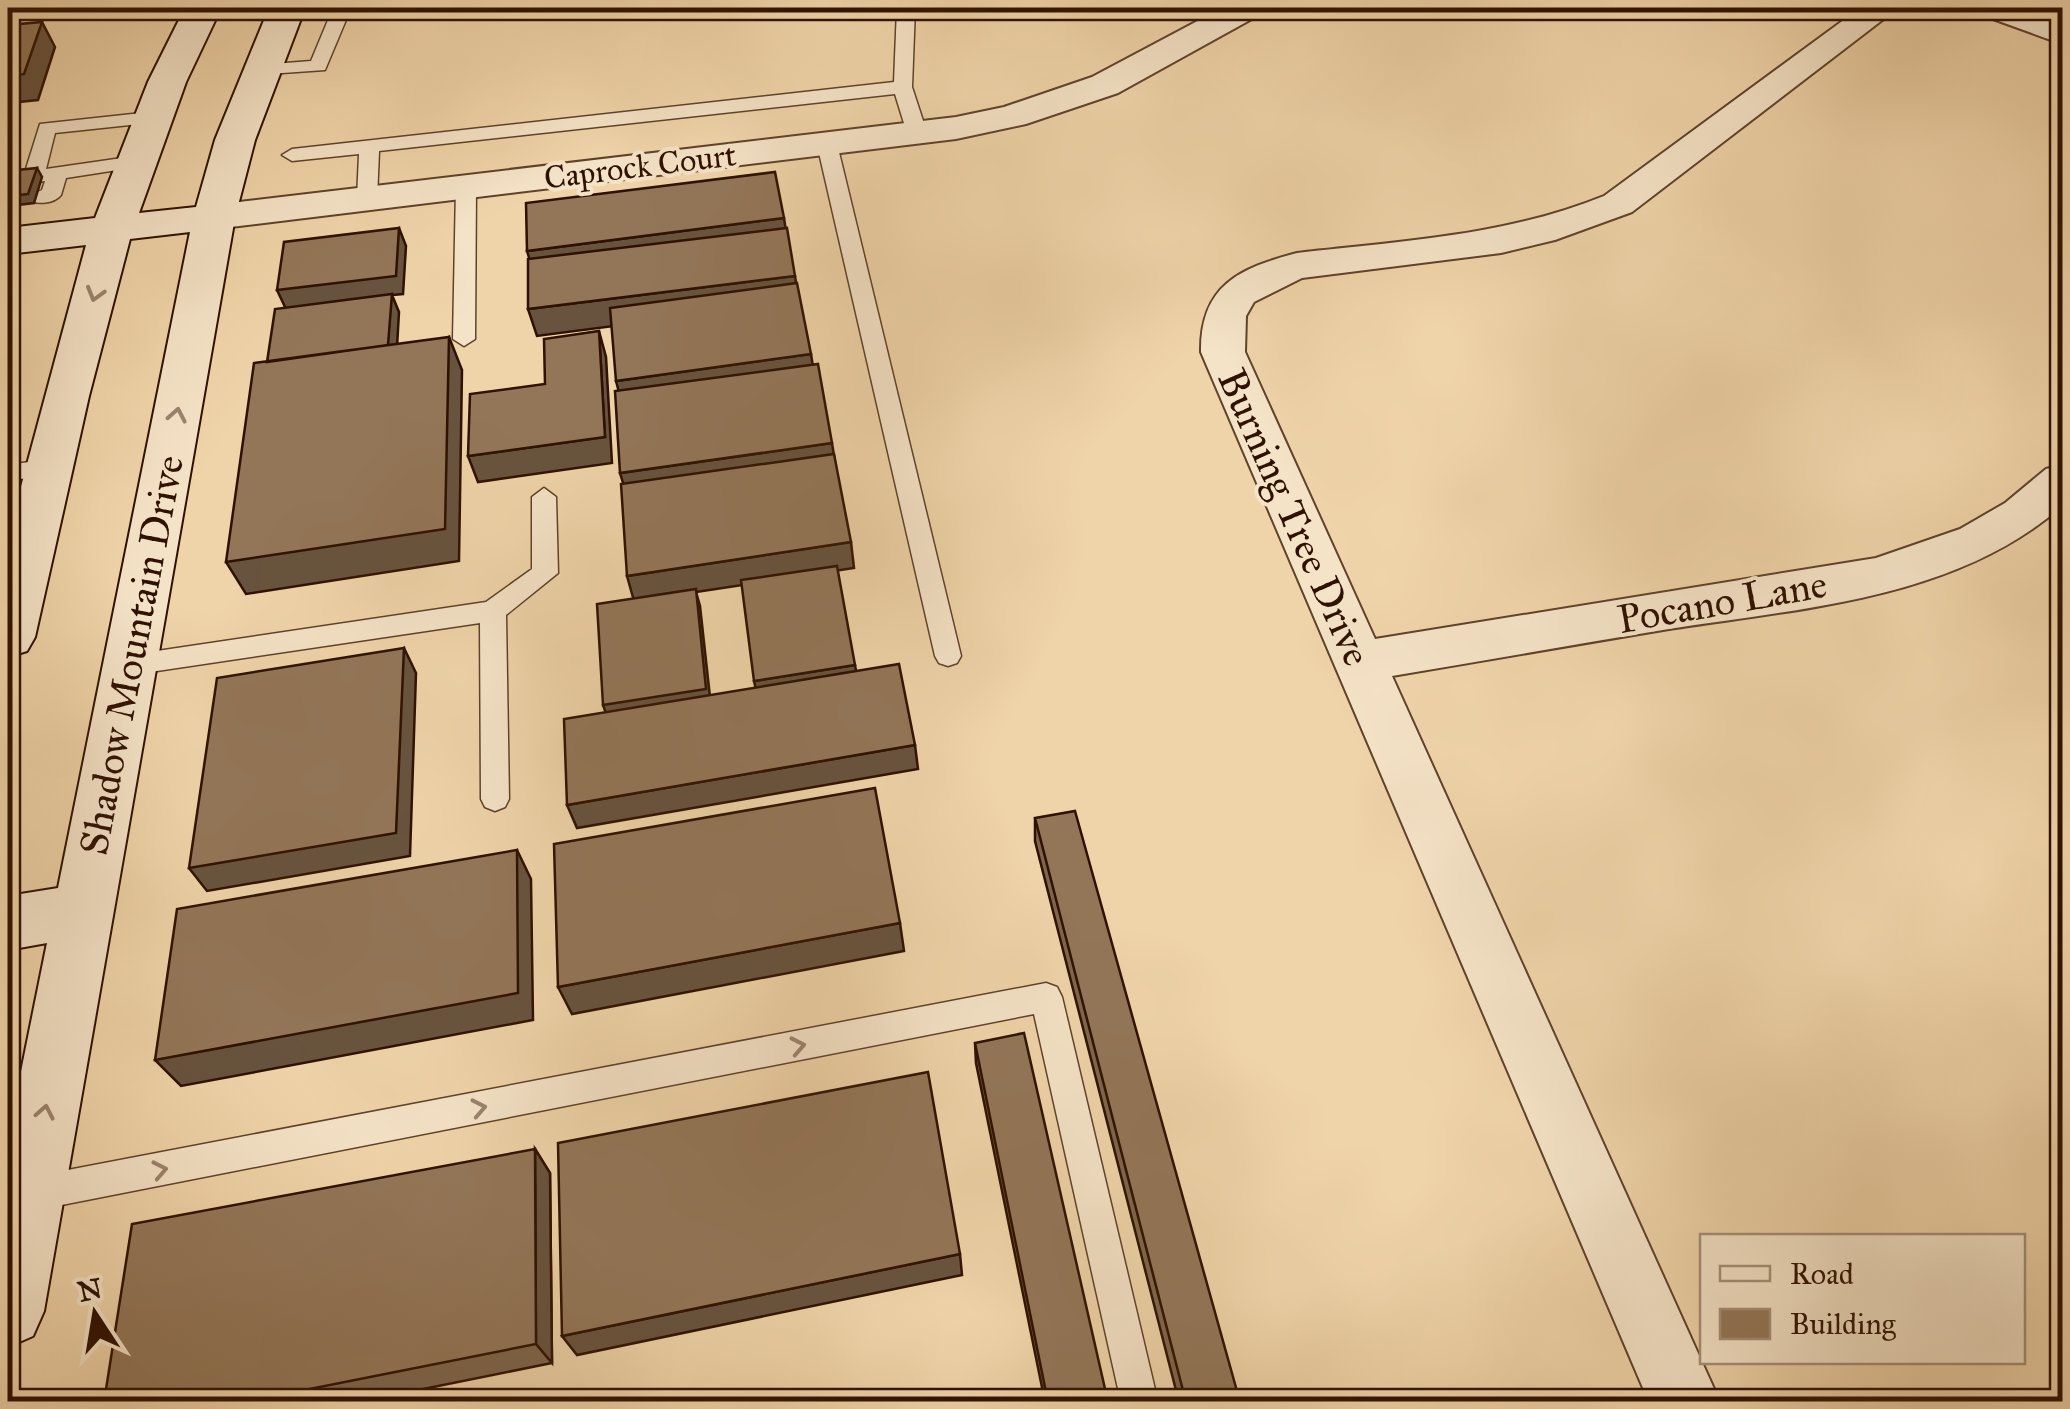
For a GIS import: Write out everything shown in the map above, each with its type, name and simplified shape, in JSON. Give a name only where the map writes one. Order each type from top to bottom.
[{"type":"main road","points":[[8,637],[29,470],[151,118],[204,8]]},
{"type":"main road","name":"Shadow Mountain Drive","points":[[8,1311],[214,217],[270,28]]},
{"type":"main road","name":"Caprock Court","points":[[8,241],[214,217]]},
{"type":"main road","points":[[8,923],[83,910]]},
{"type":"street","name":"Caprock Court","points":[[214,217],[917,133],[1013,116],[1105,86],[1248,8]]},
{"type":"street","name":"Burning Tree Drive","points":[[1686,1402],[1223,352],[1220,328],[1237,294],[1268,275],[1297,266],[1527,236],[1580,222],[1618,204],[1881,8]]},
{"type":"street","points":[[1994,8],[2062,34]]},
{"type":"street","name":"Pocano Lane","points":[[1358,662],[1873,576],[1967,544],[2040,504],[2062,481]]},
{"type":"lane","points":[[8,13],[63,8]]},
{"type":"lane","points":[[270,28],[318,66],[342,8]]},
{"type":"lane","points":[[906,8],[903,87],[917,133]]},
{"type":"lane","points":[[292,155],[903,87]]},
{"type":"lane","points":[[35,186],[47,128],[151,118]]},
{"type":"lane","points":[[827,144],[948,656]]},
{"type":"lane","points":[[367,199],[368,146]]},
{"type":"lane","points":[[8,180],[35,186],[51,195],[57,174],[136,162]]},
{"type":"lane","points":[[464,339],[466,187]]},
{"type":"lane","points":[[130,665],[493,611],[545,573],[544,497]]},
{"type":"lane","points":[[493,611],[496,800]]},
{"type":"lane","points":[[30,1195],[1046,997],[1140,1402]]},
{"type":"building","points":[[42,22],[24,74],[8,76],[8,25]]},
{"type":"building","points":[[37,168],[28,194],[8,196],[8,171]]},
{"type":"building","points":[[775,172],[784,218],[527,251],[526,203]]},
{"type":"building","points":[[399,228],[396,276],[277,290],[284,242]]},
{"type":"building","points":[[787,228],[795,276],[528,309],[528,259]]},
{"type":"building","points":[[797,283],[811,354],[616,381],[610,308]]},
{"type":"building","points":[[392,294],[388,345],[267,362],[275,309]]},
{"type":"building","points":[[599,331],[605,437],[468,456],[470,394],[545,384],[544,339]]},
{"type":"building","points":[[449,337],[445,529],[226,562],[254,363]]},
{"type":"building","points":[[818,364],[832,443],[620,473],[615,391]]},
{"type":"building","points":[[834,454],[851,542],[627,576],[621,484]]},
{"type":"building","points":[[837,566],[855,665],[754,681],[741,580]]},
{"type":"building","points":[[696,589],[706,689],[603,705],[597,604]]},
{"type":"building","points":[[404,648],[396,833],[189,868],[217,678]]},
{"type":"building","points":[[899,664],[915,745],[567,805],[564,719]]},
{"type":"building","points":[[875,788],[900,923],[558,987],[554,844]]},
{"type":"building","points":[[1075,811],[1240,1402],[1186,1402],[1035,818]]},
{"type":"building","points":[[517,850],[518,993],[155,1060],[177,909]]},
{"type":"building","points":[[1024,1033],[1108,1402],[1048,1402],[975,1043]]},
{"type":"building","points":[[928,1072],[960,1254],[562,1336],[558,1143]]},
{"type":"building","points":[[535,1149],[536,1344],[244,1402],[104,1402],[132,1224]]}]
